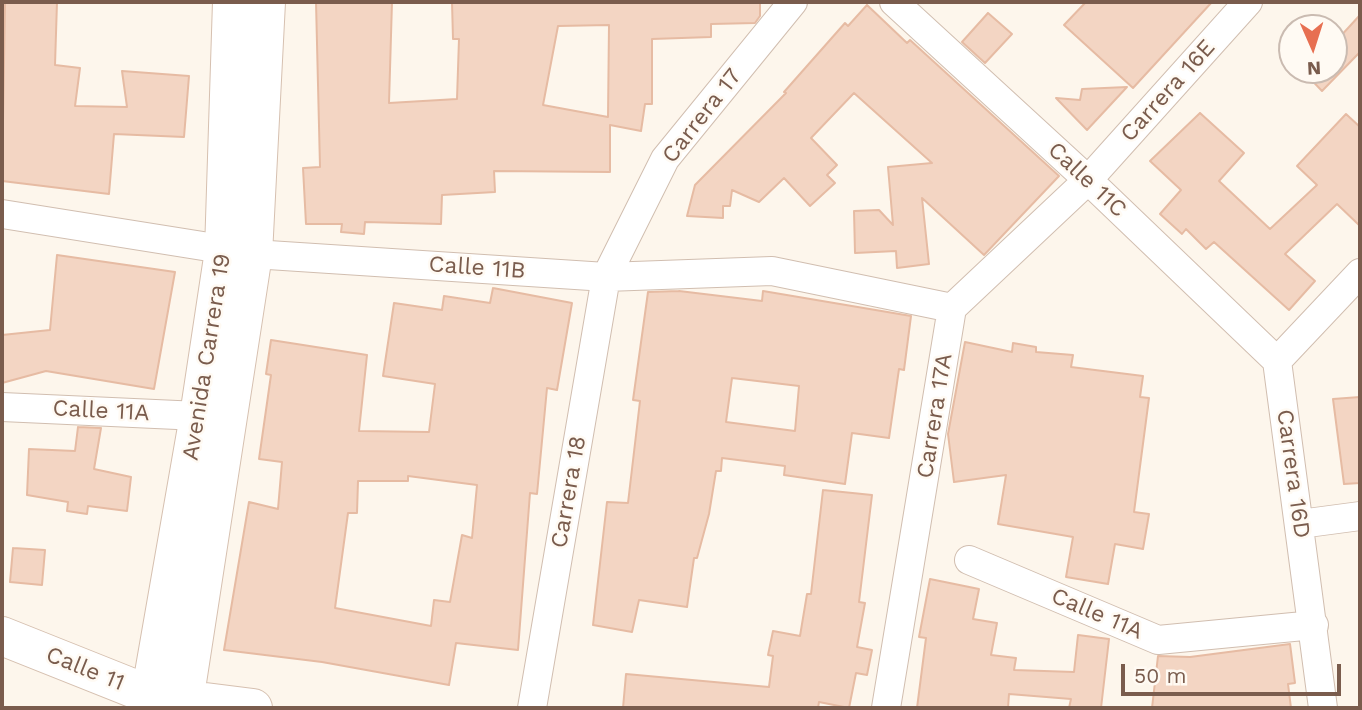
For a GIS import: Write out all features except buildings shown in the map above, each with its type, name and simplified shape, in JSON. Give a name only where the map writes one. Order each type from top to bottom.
[{"type":"main road","name":"Avenida Carrera 19","points":[[166,702],[199,416],[238,252],[232,2]]},
{"type":"main road","name":"Avenida Carrera 19","points":[[166,702],[238,252],[266,2]]},
{"type":"main road","name":"Calle 11","points":[[2,636],[166,702],[253,708]]},
{"type":"street","name":"Carrera 17","points":[[606,276],[665,159],[793,2]]},
{"type":"street","name":"Calle 11C","points":[[894,2],[1088,180],[1277,361]]},
{"type":"street","name":"Carrera 16E","points":[[1088,180],[1248,2]]},
{"type":"street","points":[[952,308],[1088,180]]},
{"type":"street","name":"Calle 11B","points":[[2,214],[238,252],[606,276],[772,271],[952,308]]},
{"type":"street","points":[[1277,361],[1360,272]]},
{"type":"street","name":"Carrera 18","points":[[532,708],[606,276]]},
{"type":"street","name":"Carrera 17A","points":[[886,708],[952,308]]},
{"type":"street","name":"Carrera 16D","points":[[1277,361],[1323,708]]},
{"type":"street","name":"Calle 11A","points":[[2,407],[199,416]]},
{"type":"street","points":[[1300,524],[1360,516]]},
{"type":"street","name":"Calle 11A","points":[[969,560],[1158,640],[1314,625]]}]
